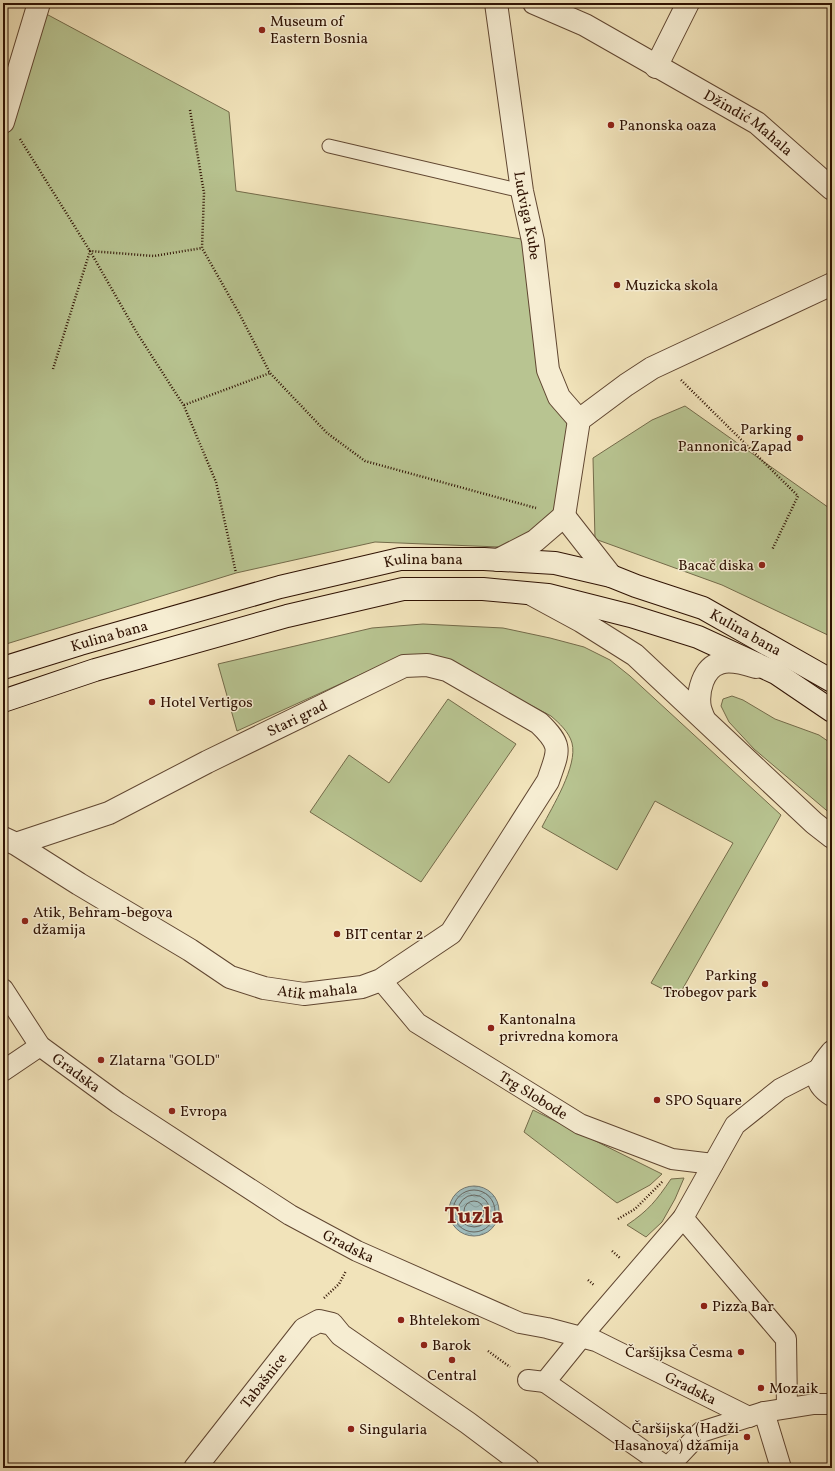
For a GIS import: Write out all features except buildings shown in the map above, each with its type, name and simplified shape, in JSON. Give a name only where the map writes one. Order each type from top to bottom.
[{"type":"street","points":[[4,118],[39,3]]},
{"type":"street","name":"Ludviga Kube","points":[[496,3],[522,191],[532,241],[548,370],[559,397],[579,420]]},
{"type":"street","name":"Džindić Mahala","points":[[534,3],[585,25],[656,67],[757,123],[832,189]]},
{"type":"street","points":[[656,67],[688,3]]},
{"type":"street","points":[[498,560],[535,541],[564,516],[579,420],[626,385],[665,361],[832,284]]},
{"type":"street","points":[[564,516],[611,576]]},
{"type":"street","name":"Kulina bana","points":[[3,668],[80,644],[280,587],[400,559],[498,560],[555,563],[611,576],[636,586],[703,608],[832,681]]},
{"type":"street","name":"Kulina bana","points":[[3,701],[95,670],[287,616],[403,589],[483,589],[548,595],[624,614],[698,637],[776,674],[832,710]]},
{"type":"street","points":[[531,594],[581,621],[635,655],[814,823],[832,838]]},
{"type":"street","points":[[704,719],[700,708],[699,693],[704,679],[713,667],[720,662],[748,664],[776,674]]},
{"type":"street","name":"Stari grad","points":[[10,841],[109,812],[207,762],[404,666],[427,664],[447,670],[539,723],[550,734],[557,747],[556,756]]},
{"type":"street","name":"Atik mahala","points":[[10,841],[190,950],[230,977],[264,988],[304,994],[362,987],[381,980],[451,933],[548,781],[556,756]]},
{"type":"street","name":"Trg Slobode","points":[[381,980],[417,1024],[580,1124],[672,1159],[713,1164]]},
{"type":"street","name":"Gradska","points":[[3,989],[40,1046],[118,1103],[290,1215],[357,1251],[520,1323],[581,1336],[596,1341],[756,1414]]},
{"type":"street","points":[[3,1070],[40,1046]]},
{"type":"street","points":[[832,1052],[819,1069],[780,1088],[735,1125],[683,1218],[581,1336],[537,1381],[667,1468],[701,1432],[756,1414],[814,1404],[832,1404]]},
{"type":"street","points":[[819,1069],[819,1081],[825,1091],[832,1095]]},
{"type":"street","points":[[683,1218],[786,1339],[787,1408]]},
{"type":"street","name":"Tabašnice","points":[[195,1468],[304,1329],[319,1321],[332,1324],[341,1335],[468,1423],[528,1468]]},
{"type":"street","points":[[756,1414],[781,1468]]},
{"type":"lane","points":[[329,146],[522,191]]},
{"type":"path","points":[[190,110],[204,193],[202,248],[240,314],[270,373],[327,433],[365,461],[564,516]]},
{"type":"path","points":[[4,118],[90,251],[137,333],[184,406],[216,482],[236,573]]},
{"type":"path","points":[[90,251],[154,256],[202,248]]},
{"type":"path","points":[[53,369],[90,251]]},
{"type":"path","points":[[665,361],[687,387],[798,496],[772,550]]},
{"type":"path","points":[[184,406],[270,373]]},
{"type":"path","points":[[618,1219],[635,1209],[666,1177]]},
{"type":"path","points":[[319,1301],[339,1284]]},
{"type":"path","points":[[488,1350],[537,1381]]},
{"type":"green space","points":[[37,9],[229,112],[236,191],[533,241],[548,370],[579,420],[564,516],[524,548],[375,542],[236,573],[3,645],[3,122]]},
{"type":"green space","points":[[685,406],[832,510],[832,637],[722,585],[595,539],[593,458],[652,420]]},
{"type":"green space","points":[[423,624],[503,628],[584,647],[610,660],[630,676],[781,815],[678,997],[651,983],[733,843],[655,801],[617,870],[542,827],[568,774],[573,752],[569,735],[551,716],[461,668],[397,658],[237,731],[218,664],[372,628]]},
{"type":"green space","points":[[732,696],[743,700],[775,719],[819,735],[832,744],[832,815],[754,749],[729,722],[721,706],[723,699]]},
{"type":"green space","points":[[448,699],[516,744],[421,882],[310,812],[349,755],[389,783]]},
{"type":"green space","points":[[533,1110],[662,1174],[650,1185],[617,1203],[524,1132]]},
{"type":"green space","points":[[684,1178],[675,1199],[662,1222],[646,1237],[627,1225],[652,1205],[671,1179]]},
{"type":"water","points":[[474,1186],[484,1188],[492,1193],[497,1201],[499,1211],[497,1221],[492,1229],[484,1234],[474,1236],[464,1234],[456,1229],[451,1221],[449,1211],[451,1201],[456,1193],[464,1188]]},
{"type":"place","name":"Museum of Eastern Bosnia","points":[[262,30]]},
{"type":"place","name":"Panonska oaza","points":[[611,125]]},
{"type":"place","name":"Muzicka skola","points":[[617,285]]},
{"type":"place","name":"Parking Pannonica Zapad","points":[[800,438]]},
{"type":"place","name":"Bacač diska","points":[[762,565]]},
{"type":"place","name":"Hotel Vertigos","points":[[152,702]]},
{"type":"place","name":"Atik, Behram-begova džamija","points":[[25,921]]},
{"type":"place","name":"BIT centar 2","points":[[337,934]]},
{"type":"place","name":"Parking Trobegov park","points":[[765,984]]},
{"type":"place","name":"Kantonalna privredna komora","points":[[491,1028]]},
{"type":"place","name":"Zlatarna \"GOLD\"","points":[[101,1060]]},
{"type":"place","name":"SPO Square","points":[[657,1100]]},
{"type":"place","name":"Evropa","points":[[172,1111]]},
{"type":"place","name":"Pizza Bar","points":[[704,1306]]},
{"type":"place","name":"Bhtelekom","points":[[401,1320]]},
{"type":"place","name":"Barok","points":[[424,1345]]},
{"type":"place","name":"Čaršijksa Česma","points":[[741,1352]]},
{"type":"place","name":"Central","points":[[452,1360]]},
{"type":"place","name":"Mozaik","points":[[761,1388]]},
{"type":"place","name":"Singularia","points":[[351,1429]]},
{"type":"place","name":"Čaršijska (Hadži Hasanova) džamija","points":[[747,1437]]},
{"type":"district","name":"Tuzla","points":[[474,1215]]}]
